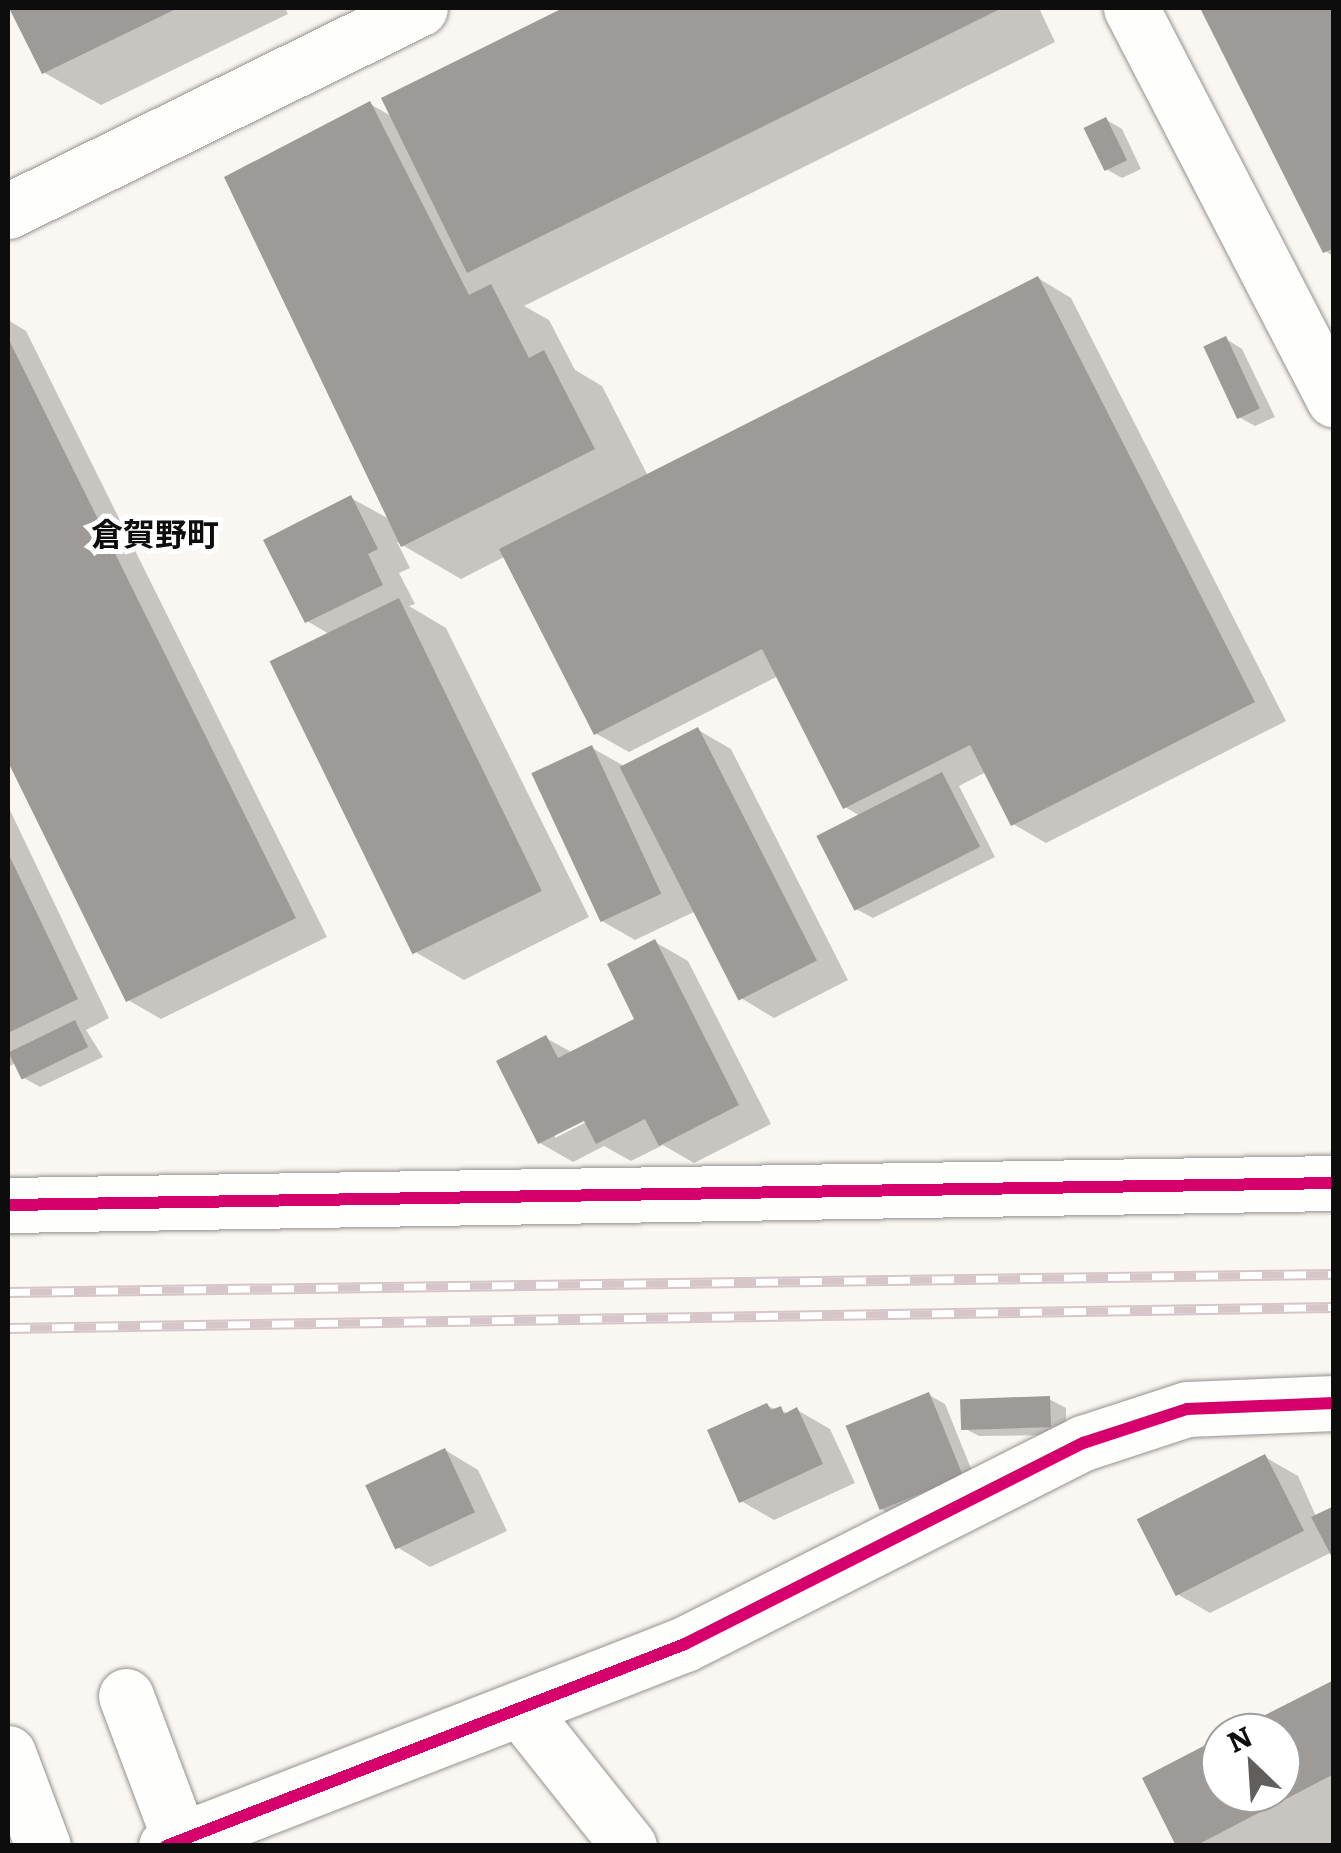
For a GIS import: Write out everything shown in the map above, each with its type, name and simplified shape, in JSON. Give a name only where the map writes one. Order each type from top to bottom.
[{"type":"street","points":[[8,211],[420,8]]},
{"type":"street","points":[[1132,8],[1334,400]]},
{"type":"street","points":[[8,1204],[1334,1183]]},
{"type":"street","points":[[126,1696],[173,1843],[685,1644],[1083,1443],[1187,1410],[1334,1403]]},
{"type":"street","points":[[520,1709],[629,1846]]},
{"type":"street","points":[[8,1753],[43,1846]]},
{"type":"building","points":[[9,8],[178,8],[42,74]]},
{"type":"building","points":[[563,8],[1002,8],[467,273],[381,98]]},
{"type":"building","points":[[1200,8],[1334,8],[1334,248],[1323,253]]},
{"type":"building","points":[[370,101],[469,295],[491,284],[529,358],[544,350],[595,449],[401,547],[224,177]]},
{"type":"building","points":[[1106,117],[1127,160],[1105,171],[1084,128]]},
{"type":"building","points":[[1038,276],[1255,702],[1011,826],[970,745],[843,809],[762,649],[594,735],[499,549]]},
{"type":"building","points":[[1226,336],[1260,409],[1237,419],[1203,347]]},
{"type":"building","points":[[8,338],[296,918],[126,1002],[8,762]]},
{"type":"building","points":[[351,495],[378,549],[368,554],[383,585],[305,623],[263,540]]},
{"type":"building","points":[[399,598],[542,891],[412,954],[270,661]]},
{"type":"building","points":[[698,727],[817,960],[739,1000],[620,767]]},
{"type":"building","points":[[592,745],[661,894],[601,922],[531,773]]},
{"type":"building","points":[[942,772],[980,847],[855,911],[816,836]]},
{"type":"building","points":[[8,853],[78,999],[8,1033]]},
{"type":"building","points":[[655,939],[739,1105],[659,1146],[645,1119],[596,1144],[584,1121],[538,1144],[496,1061],[546,1035],[558,1058],[634,1019],[607,964]]},
{"type":"building","points":[[75,1020],[88,1047],[22,1079],[8,1052]]},
{"type":"building","points":[[929,1392],[963,1476],[880,1510],[846,1426]]},
{"type":"building","points":[[1050,1396],[1051,1427],[961,1430],[960,1399]]},
{"type":"building","points":[[767,1403],[771,1410],[781,1406],[784,1414],[797,1407],[823,1464],[739,1503],[707,1430]]},
{"type":"building","points":[[445,1448],[475,1512],[395,1550],[365,1485]]},
{"type":"building","points":[[1265,1454],[1304,1531],[1176,1596],[1137,1519]]},
{"type":"building","points":[[1334,1506],[1334,1561],[1311,1517]]},
{"type":"building","points":[[1334,1680],[1334,1774],[1301,1791],[1301,1713],[1269,1713]]},
{"type":"building","points":[[1201,1747],[1201,1813],[1259,1813],[1195,1846],[1176,1846],[1142,1778]]},
{"type":"railway","points":[[8,1292],[1334,1274]]},
{"type":"railway","points":[[8,1328],[1334,1307]]},
{"type":"cycle path","points":[[8,1205],[1334,1183]]},
{"type":"cycle path","points":[[166,1846],[685,1644],[1083,1443],[1187,1409],[1334,1403]]},
{"type":"district","name":"倉賀野町","points":[[155,532]]}]
